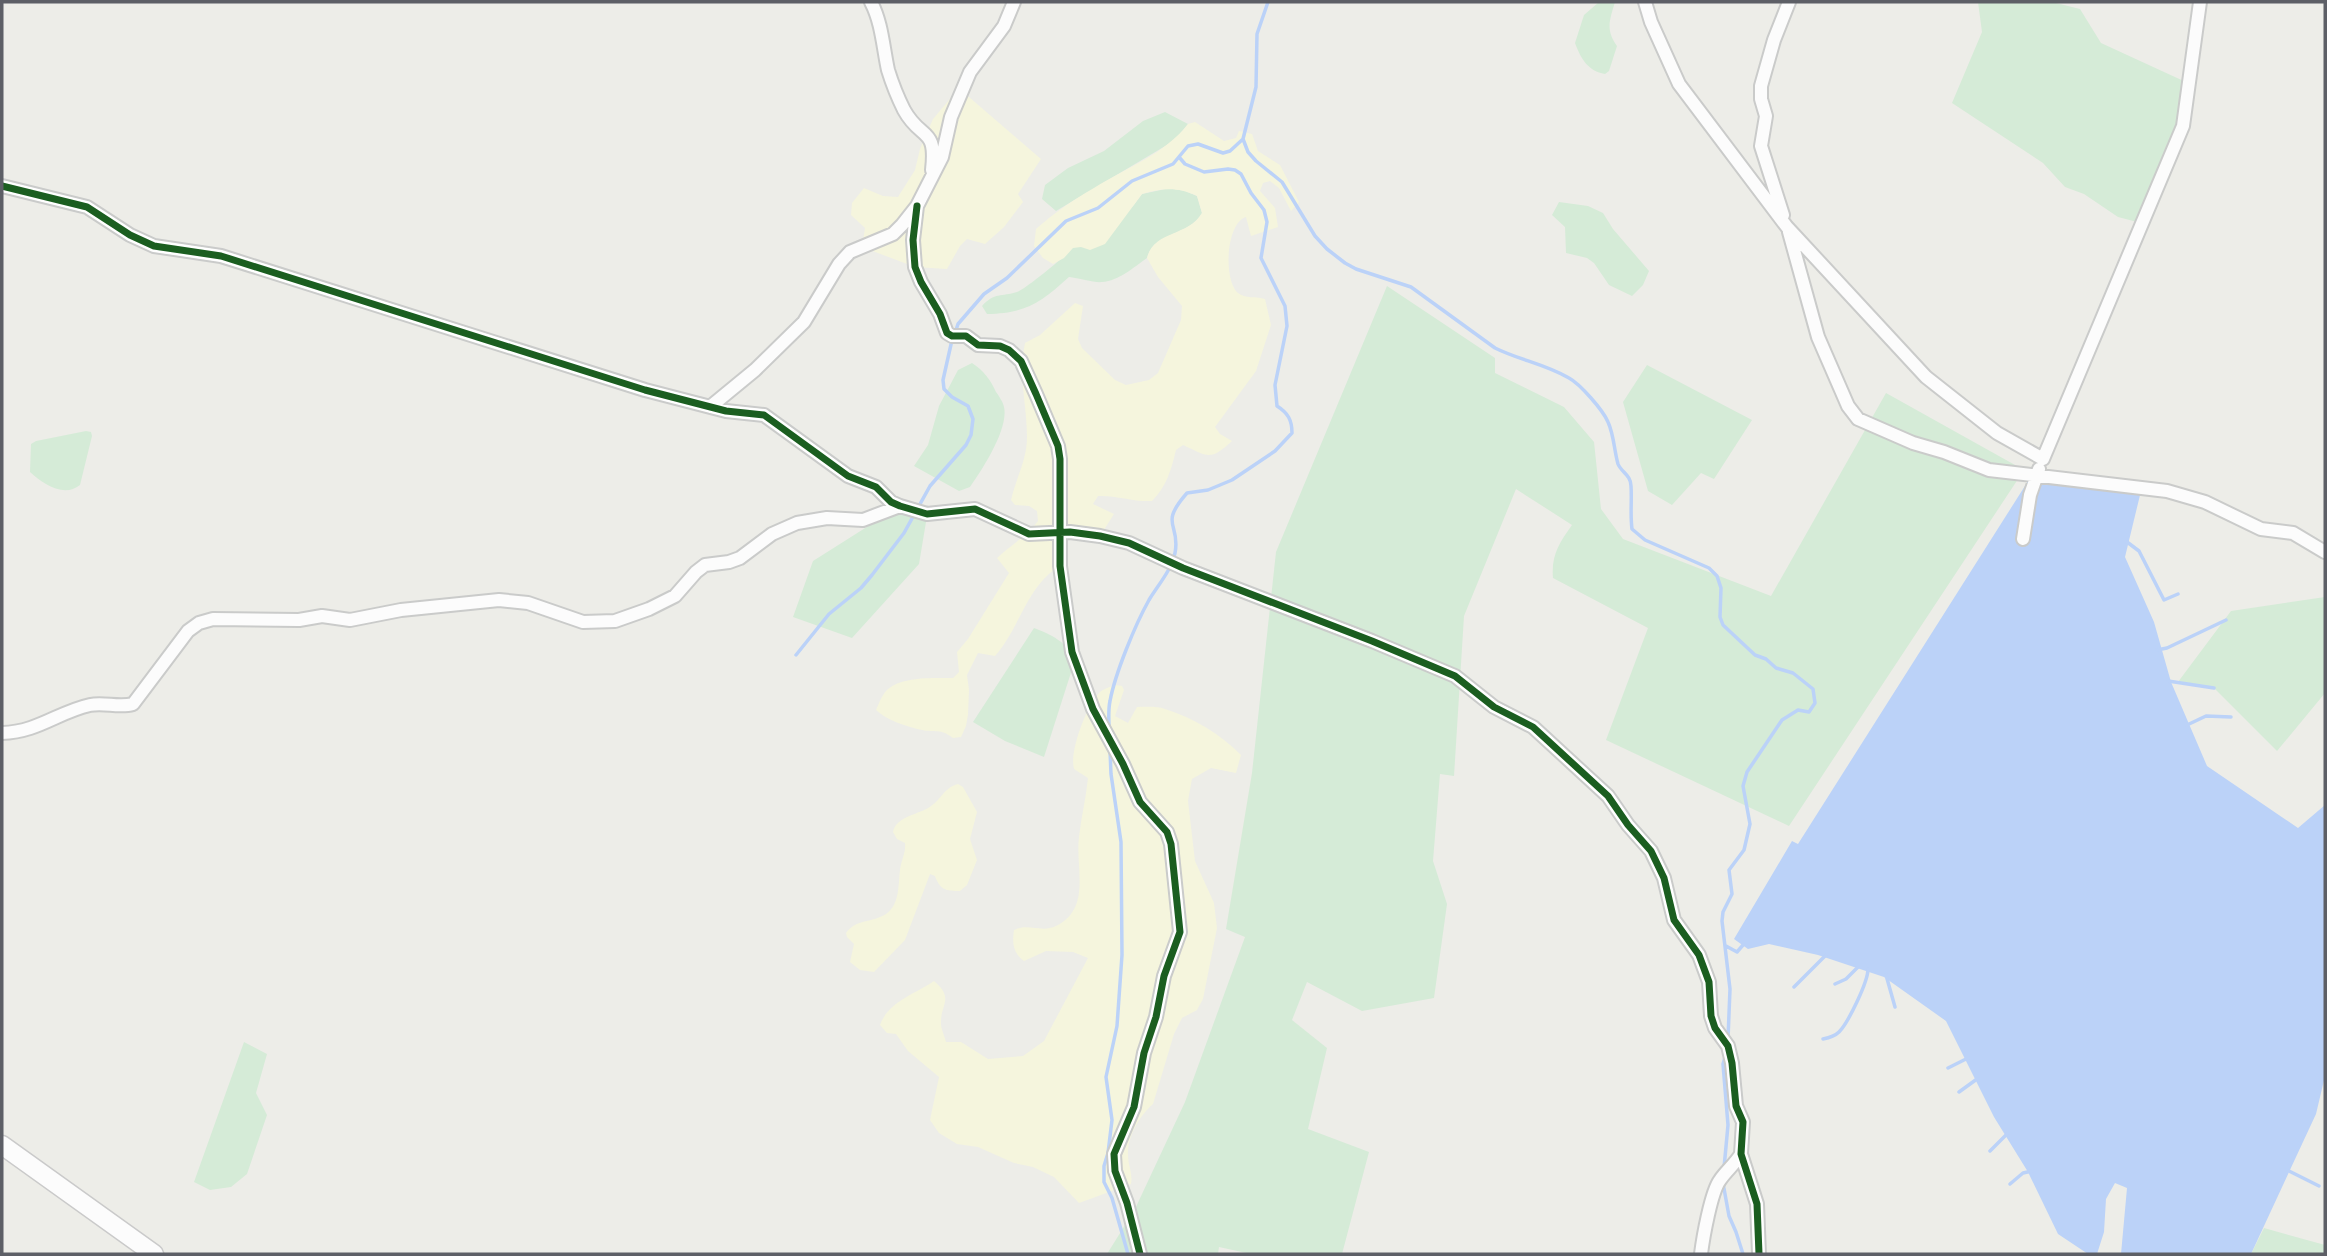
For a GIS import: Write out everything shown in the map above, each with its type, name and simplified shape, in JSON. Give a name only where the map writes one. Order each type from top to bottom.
[{"type":"street","points":[[871,2],[885,46],[888,69],[905,113],[932,141],[934,152],[931,178]]},
{"type":"street","points":[[710,407],[755,370],[804,322],[839,264],[850,252],[893,234],[917,206],[942,157],[951,117],[971,72],[1004,26],[1014,2]]},
{"type":"street","points":[[1645,2],[1678,83],[1787,227],[1926,377],[1997,433],[2043,459]]},
{"type":"street","points":[[1789,2],[1774,40],[1761,86],[1761,99],[1766,116],[1761,146],[1818,337],[1853,415],[1913,443],[1989,470],[2167,491],[2192,497],[2261,529],[2293,534],[2325,552]]},
{"type":"street","points":[[2023,539],[2036,475],[2183,126],[2200,2]]},
{"type":"street","points":[[2,186],[87,207],[130,235],[154,246],[221,256],[645,390],[726,411],[764,415],[848,476],[876,487],[891,502],[900,506],[928,514],[975,509],[1029,534],[1070,532],[1129,543],[1182,568],[1455,676],[1494,707],[1533,727],[1608,796],[1628,825],[1651,851],[1664,878],[1674,920],[1699,955],[1709,982],[1711,1016],[1715,1028],[1728,1046],[1736,1106],[1743,1122],[1741,1154],[1757,1204],[1759,1254]]},
{"type":"street","points":[[917,206],[913,240],[915,267],[947,333],[952,336],[966,335],[978,345],[1000,346],[1021,361],[1058,446],[1060,566],[1072,652],[1093,709],[1140,802],[1167,832],[1171,844],[1180,932],[1164,976],[1156,1017],[1144,1053],[1134,1107],[1114,1153],[1115,1171],[1127,1203],[1140,1254]]},
{"type":"street","points":[[2,733],[32,730],[91,705],[133,704],[188,631],[199,623],[213,619],[299,620],[322,617],[350,620],[401,610],[499,600],[528,603],[583,622],[615,621],[670,598],[705,565],[740,558],[772,534],[797,523],[827,518],[863,520],[900,506]]},
{"type":"street","points":[[2,1145],[154,1254]]},
{"type":"street","points":[[1701,1254],[1715,1191],[1720,1179],[1741,1154]]},
{"type":"shaded area","points":[[1599,2],[1615,2],[1610,30],[1617,46],[1609,71],[1605,74],[1586,63],[1575,43],[1584,15]]},
{"type":"shaded area","points":[[1978,2],[2052,2],[2080,9],[2101,43],[2188,83],[2183,126],[2141,223],[2118,217],[2084,194],[2065,187],[2043,163],[1952,103],[1982,32]]},
{"type":"shaded area","points":[[1165,112],[1188,124],[1167,145],[1056,211],[1042,199],[1045,185],[1068,168],[1104,151],[1143,121]]},
{"type":"shaded area","points":[[1170,188],[1197,196],[1202,213],[1189,226],[1157,243],[1147,258],[1132,269],[1102,282],[1069,277],[1032,305],[1013,311],[987,314],[982,306],[987,302],[1029,285],[1073,247],[1081,247],[1133,206],[1142,194]]},
{"type":"shaded area","points":[[1559,202],[1588,206],[1603,213],[1613,229],[1649,271],[1643,285],[1632,296],[1609,285],[1594,263],[1587,258],[1566,253],[1565,227],[1552,215]]},
{"type":"shaded area","points":[[1387,286],[1495,358],[1495,373],[1564,407],[1594,442],[1601,509],[1623,539],[1771,596],[1886,393],[2024,470],[1789,826],[1606,740],[1648,628],[1553,578],[1553,563],[1557,550],[1572,525],[1516,489],[1464,616],[1454,776],[1440,774],[1433,861],[1447,904],[1434,998],[1362,1011],[1307,982],[1292,1020],[1327,1048],[1308,1129],[1369,1152],[1342,1254],[1251,1254],[1219,1247],[1218,1254],[1107,1254],[1135,1209],[1185,1102],[1245,937],[1226,929],[1252,773],[1276,552]]},
{"type":"shaded area","points":[[972,363],[991,383],[1003,403],[1004,416],[999,437],[981,470],[970,487],[959,491],[914,466],[928,445],[939,406],[958,370]]},
{"type":"shaded area","points":[[1647,365],[1752,420],[1714,479],[1701,473],[1672,505],[1648,491],[1623,402]]},
{"type":"shaded area","points":[[91,432],[92,436],[80,485],[74,489],[61,490],[47,485],[30,472],[31,444]]},
{"type":"shaded area","points":[[900,506],[927,516],[919,564],[852,638],[793,617],[813,561]]},
{"type":"shaded area","points":[[2325,597],[2325,693],[2277,751],[2214,688],[2178,682],[2231,611]]},
{"type":"shaded area","points":[[1034,628],[1058,640],[1075,660],[1044,757],[1005,741],[973,722]]},
{"type":"shaded area","points":[[244,1042],[267,1054],[256,1093],[267,1115],[247,1174],[231,1187],[210,1190],[194,1182]]},
{"type":"shaded area","points":[[2264,1228],[2325,1245],[2325,1254],[2251,1254]]},
{"type":"sand","points":[[962,91],[1041,159],[1018,194],[1023,202],[1004,227],[985,244],[967,239],[947,269],[915,267],[862,247],[865,228],[851,215],[852,203],[864,188],[883,196],[898,197],[915,170],[920,149],[933,119],[955,93]]},
{"type":"sand","points":[[1195,122],[1224,141],[1236,138],[1239,131],[1252,134],[1258,151],[1280,165],[1299,202],[1291,211],[1279,188],[1270,181],[1263,183],[1260,191],[1275,208],[1278,227],[1251,236],[1246,217],[1239,221],[1231,240],[1229,265],[1233,286],[1241,295],[1265,299],[1271,325],[1256,371],[1215,427],[1220,434],[1232,441],[1219,452],[1209,455],[1183,445],[1176,450],[1165,484],[1152,501],[1098,496],[1093,504],[1114,514],[1100,536],[1060,533],[1060,566],[1039,584],[995,656],[978,653],[967,675],[968,715],[961,737],[953,738],[941,732],[916,729],[891,720],[876,710],[884,694],[893,685],[918,679],[953,678],[959,672],[957,652],[1009,573],[997,558],[1038,521],[1037,511],[1029,506],[1015,505],[1011,500],[1027,445],[1022,367],[1025,343],[1040,335],[1075,303],[1083,306],[1078,339],[1082,348],[1115,380],[1126,385],[1149,380],[1158,373],[1181,320],[1182,306],[1158,277],[1147,258],[1157,243],[1196,221],[1202,213],[1197,196],[1190,193],[1170,189],[1142,194],[1105,244],[1090,250],[1073,248],[1064,258],[1053,264],[1043,258],[1034,246],[1036,229],[1079,197],[1157,152],[1179,135],[1188,124]]},
{"type":"sand","points":[[1115,685],[1122,686],[1124,690],[1115,716],[1128,723],[1137,707],[1165,709],[1206,728],[1241,755],[1236,773],[1211,768],[1192,779],[1188,801],[1195,861],[1214,903],[1217,928],[1203,999],[1197,1010],[1182,1018],[1174,1034],[1153,1104],[1143,1114],[1132,1134],[1128,1148],[1131,1184],[1079,1203],[1054,1177],[978,1147],[957,1144],[939,1133],[930,1120],[939,1077],[908,1051],[896,1034],[887,1033],[880,1025],[896,1004],[934,981],[945,997],[941,1024],[946,1042],[961,1042],[988,1059],[1023,1056],[1044,1041],[1088,958],[1073,952],[1046,951],[1024,961],[1014,947],[1014,930],[1024,927],[1051,928],[1067,918],[1074,909],[1080,886],[1078,849],[1088,778],[1074,769],[1074,751],[1084,718],[1094,699]]},
{"type":"sand","points":[[958,784],[963,787],[977,812],[970,839],[977,860],[967,885],[960,891],[947,890],[930,874],[905,940],[874,972],[860,970],[850,962],[854,944],[846,933],[857,924],[887,914],[895,904],[905,843],[897,839],[893,832],[895,827],[902,820],[932,805],[949,788]]},
{"type":"water","points":[[2030,478],[2141,491],[2125,557],[2154,622],[2171,682],[2207,766],[2298,828],[2325,805],[2325,1076],[2316,1114],[2251,1254],[2121,1254],[2127,1188],[2115,1183],[2106,1199],[2104,1232],[2097,1254],[2088,1254],[2058,1234],[2028,1172],[1994,1117],[1946,1021],[1884,977],[1818,955],[1769,944],[1748,949],[1734,939],[1792,841],[1798,844]]},
{"type":"waterway","points":[[955,333],[958,324],[984,294],[1007,278],[1066,221],[1098,208],[1132,181],[1173,164],[1188,146],[1198,144],[1223,153],[1230,151],[1243,139],[1256,87],[1257,34],[1268,2]]},
{"type":"waterway","points":[[1243,139],[1248,152],[1256,161],[1282,182],[1315,236],[1345,263],[1411,287],[1495,348],[1560,373],[1579,386],[1596,404],[1612,432],[1619,467],[1631,486],[1632,529],[1645,540],[1709,568],[1717,576],[1721,588],[1720,617],[1723,625],[1755,655],[1766,659],[1776,668],[1793,673],[1813,689],[1815,703],[1809,712],[1798,710],[1782,720],[1747,772],[1743,786],[1750,824],[1744,850],[1729,870],[1732,894],[1723,912],[1722,921],[1730,989],[1728,1039]]},
{"type":"waterway","points":[[1109,728],[1110,701],[1126,650],[1149,600],[1173,560],[1176,543],[1172,519],[1178,504],[1187,493],[1208,490],[1232,480],[1275,451],[1292,433],[1289,417],[1277,406],[1275,385],[1287,326],[1285,306],[1261,258],[1267,222],[1264,210],[1241,174],[1235,170],[1204,172],[1185,164],[1179,157]]},
{"type":"waterway","points":[[796,655],[829,614],[861,588],[872,575],[904,533],[930,486],[966,445],[971,435],[973,419],[968,406],[944,389],[943,380],[952,340]]},
{"type":"waterway","points":[[2127,542],[2139,551],[2164,600],[2178,594]]},
{"type":"waterway","points":[[2157,650],[2167,648],[2226,620]]},
{"type":"waterway","points":[[2168,681],[2214,688]]},
{"type":"waterway","points":[[2187,725],[2206,716],[2231,717]]},
{"type":"waterway","points":[[1110,750],[1121,842],[1122,955],[1117,1026],[1106,1077],[1112,1120],[1104,1182],[1112,1198],[1128,1254]]},
{"type":"waterway","points":[[1726,946],[1737,952],[1743,945]]},
{"type":"waterway","points":[[1794,987],[1827,954]]},
{"type":"waterway","points":[[1835,984],[1846,979],[1858,967]]},
{"type":"waterway","points":[[1823,1039],[1836,1035],[1843,1027],[1861,992],[1868,969]]},
{"type":"waterway","points":[[1886,975],[1895,1007]]},
{"type":"waterway","points":[[1724,1168],[1728,1125],[1723,1064],[1726,1054]]},
{"type":"waterway","points":[[1948,1068],[1968,1058]]},
{"type":"waterway","points":[[1959,1092],[1977,1079]]},
{"type":"waterway","points":[[1990,1151],[2008,1133]]},
{"type":"waterway","points":[[2287,1170],[2319,1186]]},
{"type":"waterway","points":[[2010,1184],[2023,1173],[2032,1171]]},
{"type":"waterway","points":[[1723,1183],[1729,1216],[1743,1254]]},
{"type":"cycle path","points":[[2,186],[87,207],[130,235],[154,246],[221,256],[645,390],[726,411],[764,415],[848,476],[876,487],[891,502],[900,506],[927,514],[975,509],[1029,534],[1070,532],[1129,543],[1183,568],[1455,676],[1494,707],[1533,727],[1608,796],[1628,825],[1651,851],[1664,878],[1674,920],[1699,955],[1709,982],[1711,1016],[1715,1028],[1728,1046],[1736,1106],[1743,1122],[1741,1154],[1757,1204],[1759,1254]]},
{"type":"cycle path","points":[[917,206],[913,240],[915,267],[947,333],[952,336],[966,336],[978,345],[1000,346],[1021,361],[1058,446],[1060,566],[1072,652],[1093,709],[1140,802],[1167,832],[1171,844],[1180,932],[1164,976],[1156,1017],[1144,1053],[1134,1107],[1114,1154],[1115,1171],[1127,1203],[1140,1254]]}]
